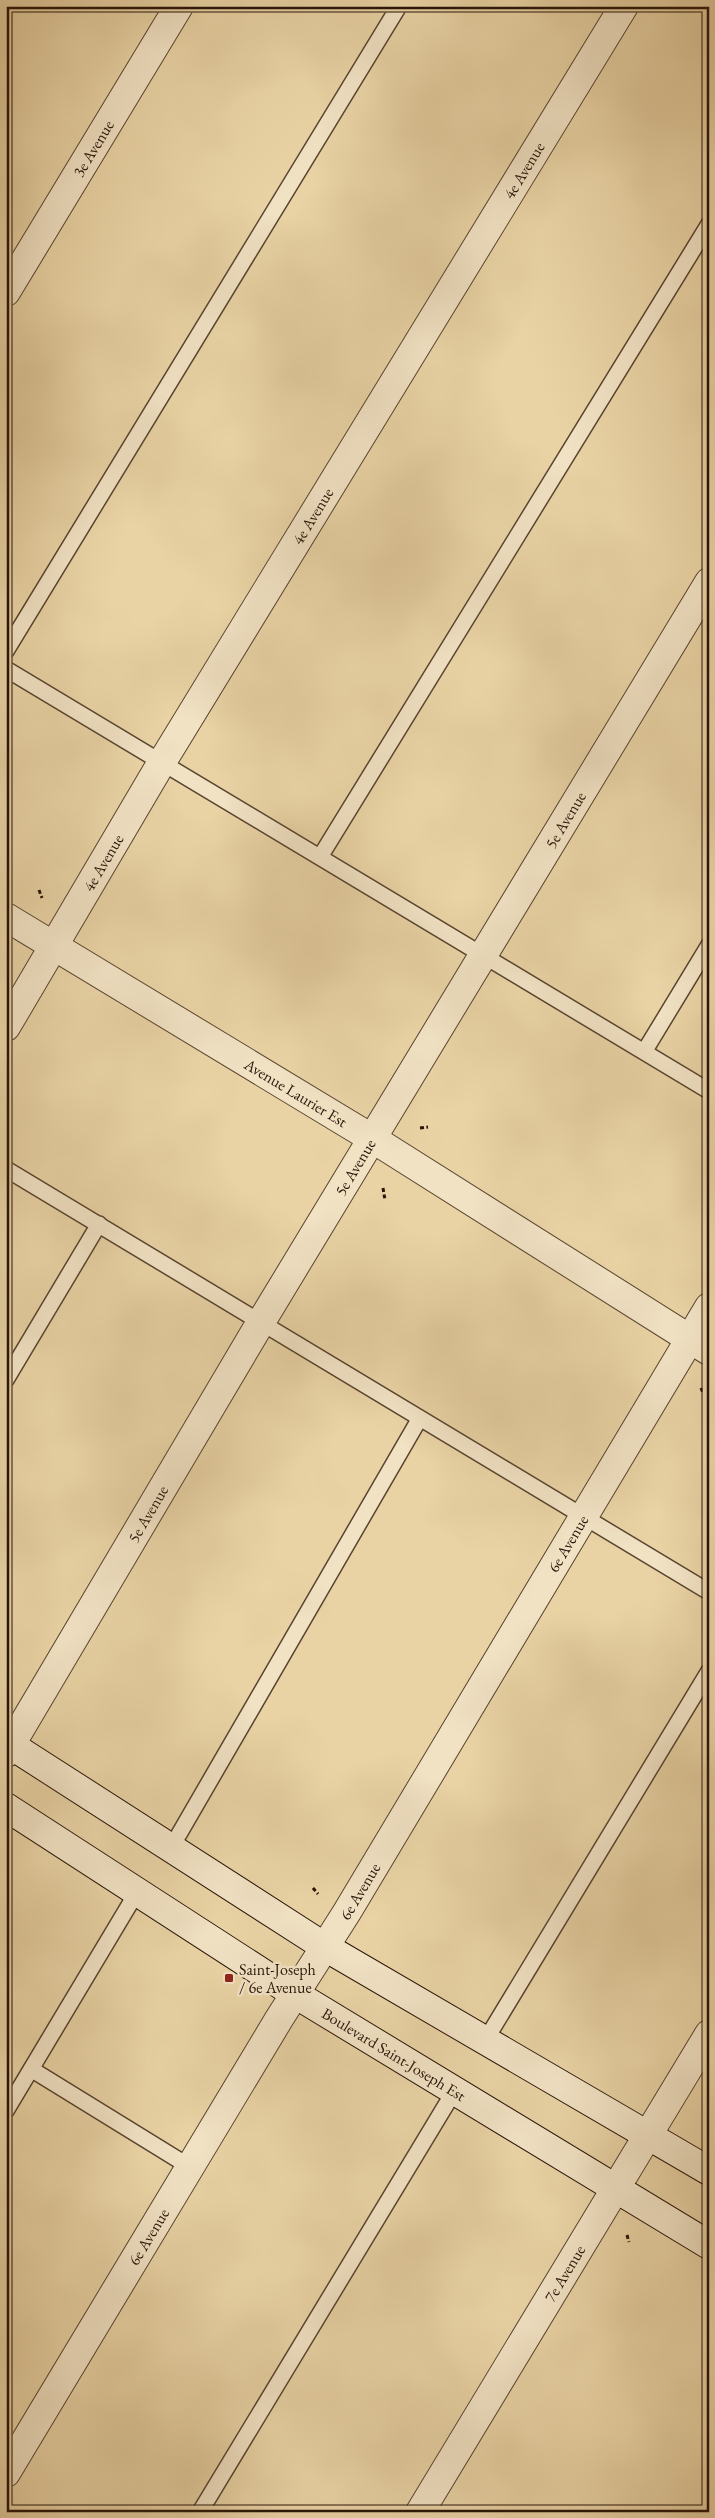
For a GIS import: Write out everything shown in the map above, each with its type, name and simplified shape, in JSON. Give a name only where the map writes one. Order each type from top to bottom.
[{"type":"street","name":"3e Avenue","points":[[6,292],[179,6]]},
{"type":"street","name":"4e Avenue","points":[[6,1027],[162,762],[624,6]]},
{"type":"street","name":"5e Avenue","points":[[8,1747],[261,1322],[709,582]]},
{"type":"street","name":"Avenue Laurier Est","points":[[6,918],[373,1139],[699,1345]]},
{"type":"street","name":"6e Avenue","points":[[6,2473],[583,1516],[699,1345],[709,1307]]},
{"type":"street","points":[[8,1747],[171,1848],[324,1947],[647,2134],[709,2172]]},
{"type":"street","name":"Boulevard Saint-Joseph Est","points":[[6,1808],[295,1994],[709,2245]]},
{"type":"street","name":"7e Avenue","points":[[420,2512],[709,2034]]},
{"type":"lane","points":[[6,651],[399,6]]},
{"type":"lane","points":[[320,857],[709,224]]},
{"type":"lane","points":[[6,669],[709,1091]]},
{"type":"lane","points":[[644,1052],[709,945]]},
{"type":"lane","points":[[6,1169],[709,1592]]},
{"type":"lane","points":[[6,1380],[99,1224]]},
{"type":"lane","points":[[171,1848],[420,1418]]},
{"type":"lane","points":[[485,2040],[709,1670]]},
{"type":"lane","points":[[6,2110],[137,1892]]},
{"type":"lane","points":[[31,2069],[190,2167]]},
{"type":"lane","points":[[200,2512],[455,2090]]},
{"type":"path","points":[[39,890],[42,898]]},
{"type":"path","points":[[420,1128],[428,1128]]},
{"type":"path","points":[[382,1188],[385,1200]]},
{"type":"path","points":[[701,1388],[702,1393]]},
{"type":"path","points":[[314,1888],[318,1894]]},
{"type":"path","points":[[627,2234],[629,2242]]},
{"type":"place","name":"Saint-Joseph / 6e Avenue","points":[[229,1978]]}]
